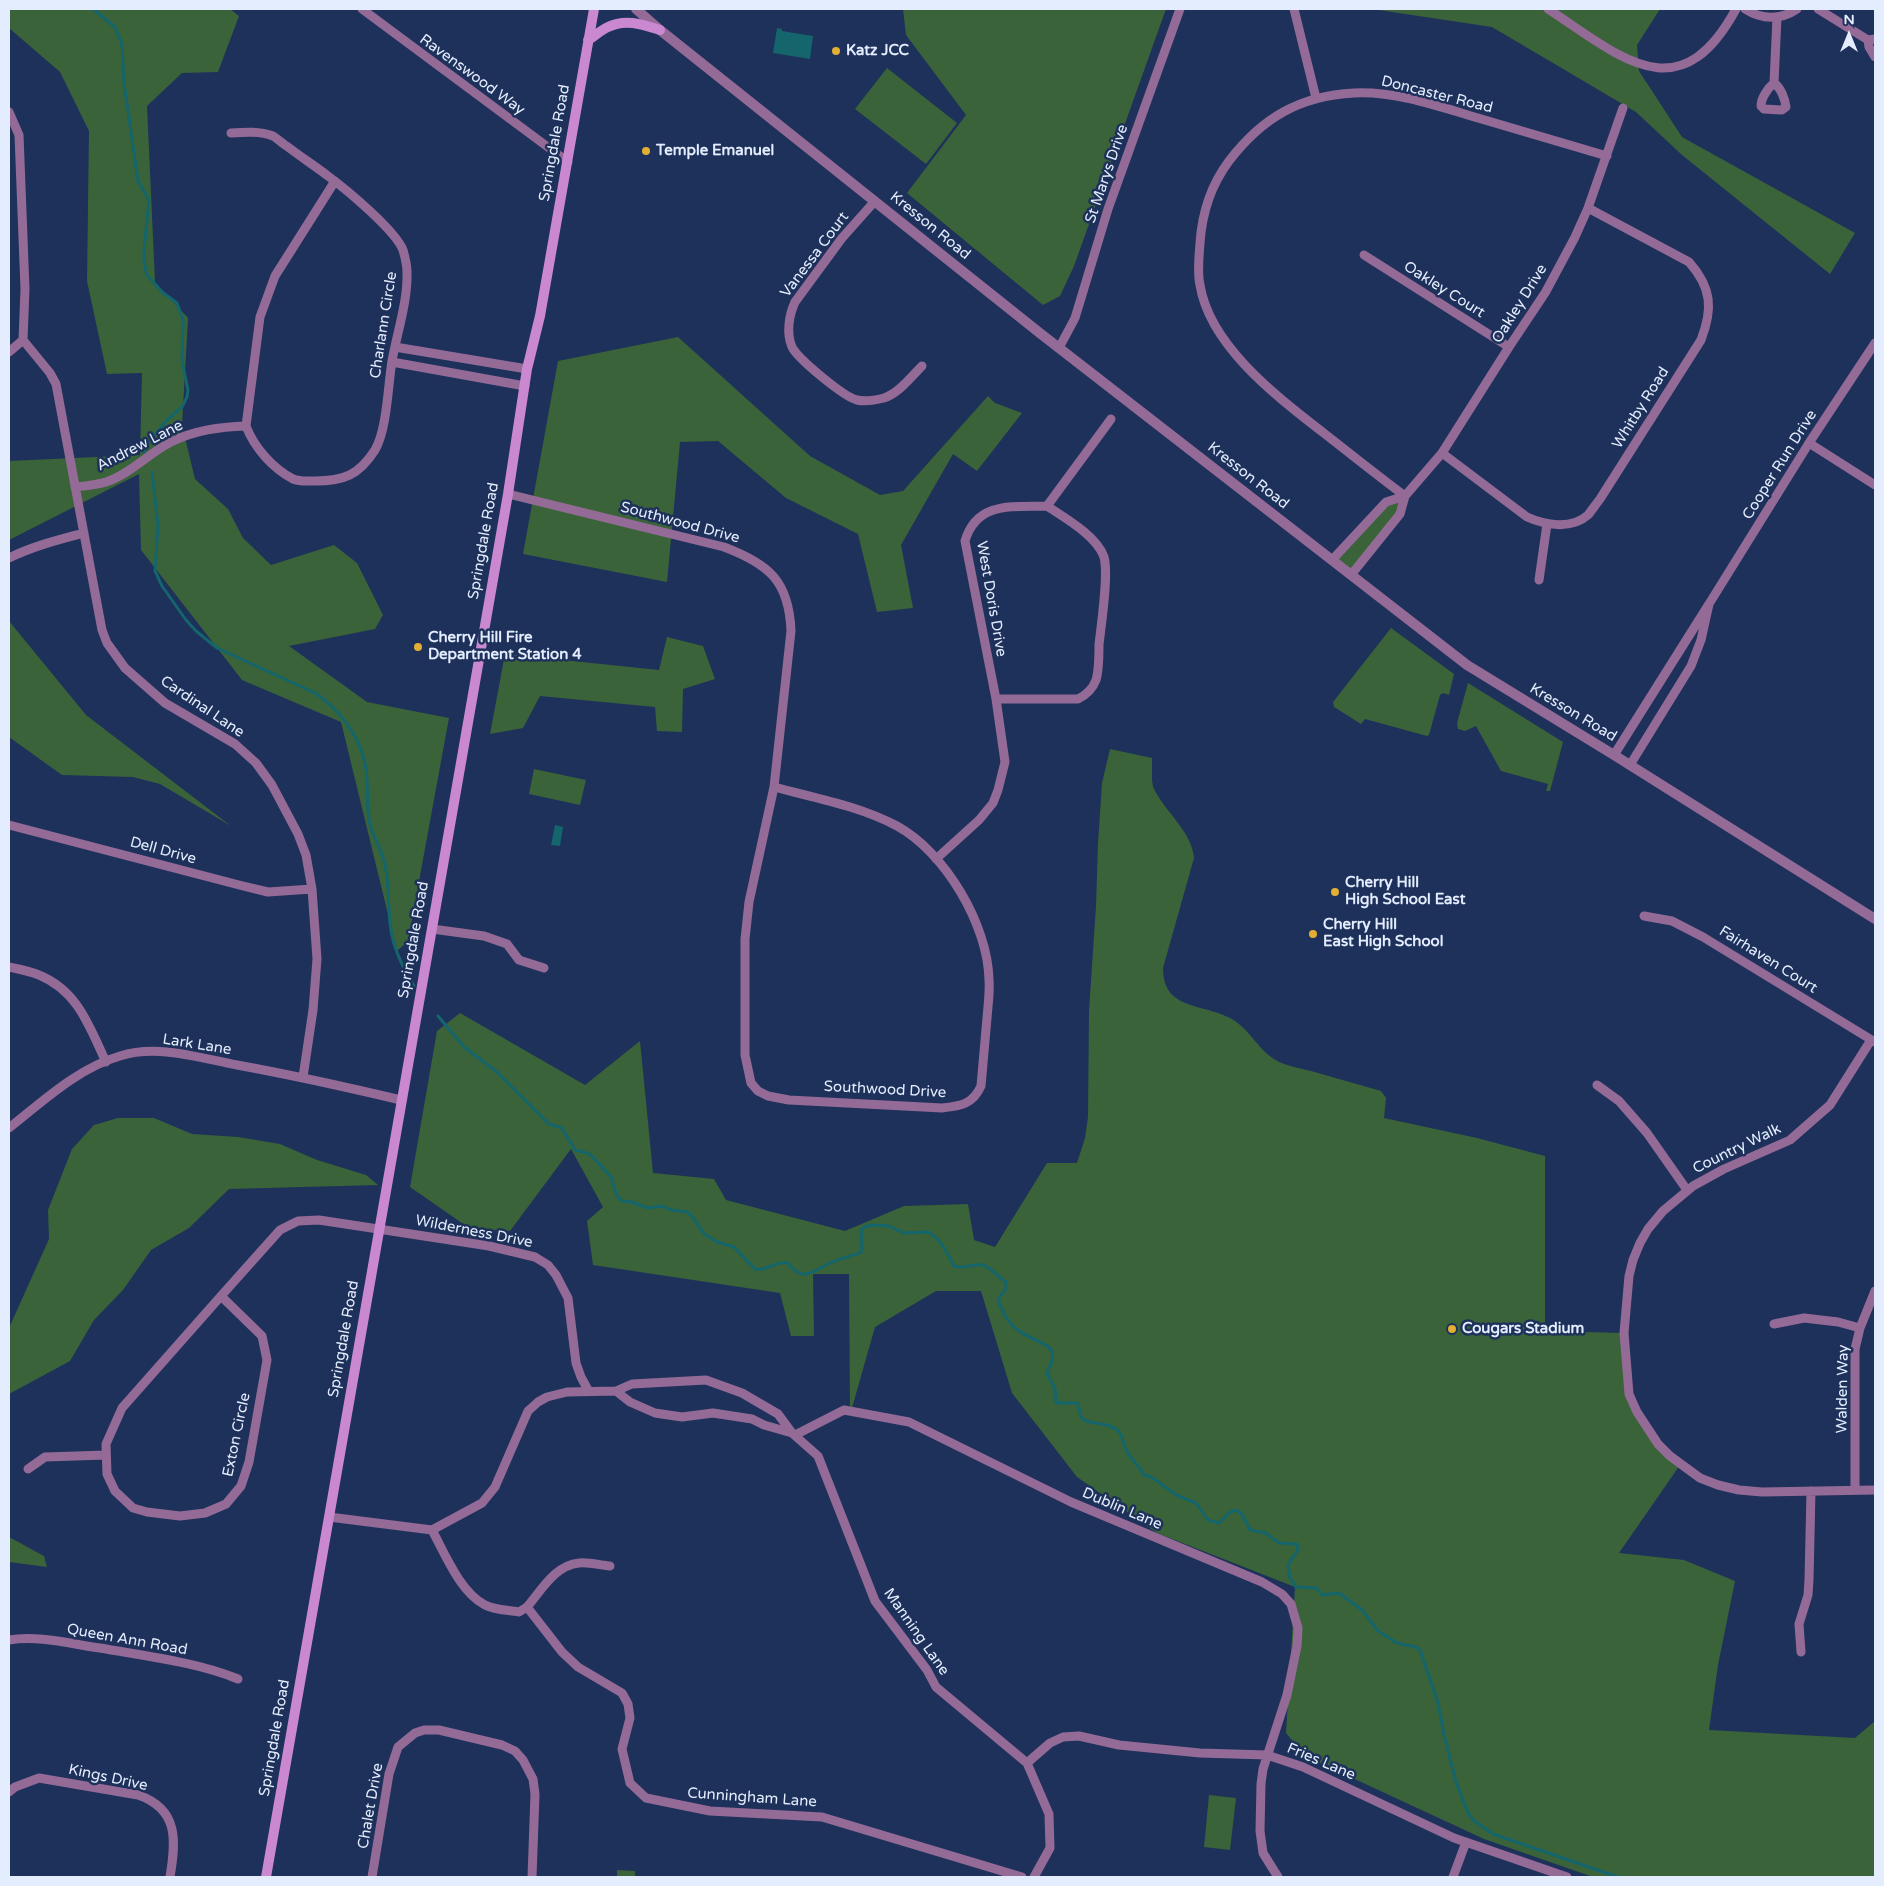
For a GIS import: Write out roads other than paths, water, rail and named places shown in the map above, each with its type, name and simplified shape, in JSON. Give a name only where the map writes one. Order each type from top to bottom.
[{"type":"main road","name":"Springdale Road","points":[[266,1877],[508,494],[527,369],[540,316],[594,9]]},
{"type":"main road","points":[[588,40],[609,26],[623,22],[638,23],[660,30]]},
{"type":"street","name":"Ravenswood Way","points":[[362,9],[568,162]]},
{"type":"street","name":"Kresson Road","points":[[636,9],[1059,348],[1466,665],[1614,755],[1875,919]]},
{"type":"street","name":"St Marys Drive","points":[[1059,348],[1075,318],[1108,209],[1180,9]]},
{"type":"street","points":[[1294,9],[1316,98]]},
{"type":"street","points":[[1548,9],[1624,58],[1639,64],[1660,68],[1678,66],[1694,60],[1708,50],[1724,30],[1736,9]]},
{"type":"street","points":[[1745,9],[1759,16],[1777,17],[1790,14],[1797,9]]},
{"type":"street","points":[[1818,9],[1872,40],[1869,47],[1875,57]]},
{"type":"street","points":[[1774,83],[1777,17]]},
{"type":"street","name":"Doncaster Road","points":[[1405,496],[1279,398],[1235,354],[1218,329],[1205,304],[1200,284],[1201,234],[1206,205],[1222,171],[1262,124],[1286,110],[1316,98],[1353,93],[1381,93],[1437,106],[1607,156]]},
{"type":"street","name":"Oakley Drive","points":[[1405,496],[1442,453],[1545,293],[1588,208],[1623,108]]},
{"type":"street","points":[[9,112],[19,135],[25,290],[23,340],[9,352]]},
{"type":"street","name":"Charlann Circle","points":[[232,133],[254,132],[272,136],[335,181],[392,232],[402,248],[408,273],[392,362],[382,433],[376,448],[356,472],[346,478],[334,481],[300,481],[292,478],[263,454],[251,438],[246,426]]},
{"type":"street","points":[[246,426],[260,318],[275,276],[335,181]]},
{"type":"street","name":"Vanessa Court","points":[[874,201],[842,238],[795,302],[789,319],[791,345],[797,356],[844,394],[857,400],[868,401],[893,394],[922,366]]},
{"type":"street","name":"Whitby Road","points":[[1442,453],[1527,517],[1547,524],[1558,525],[1577,522],[1587,516],[1600,499],[1701,340],[1707,325],[1710,309],[1707,290],[1699,273],[1689,262],[1588,208]]},
{"type":"street","name":"Oakley Court","points":[[1364,255],[1509,347]]},
{"type":"street","name":"Cardinal Lane","points":[[23,340],[50,373],[56,384],[102,630],[107,643],[125,668],[165,703],[235,744],[256,763],[272,785],[298,834],[306,855],[312,889],[318,959],[303,1077]]},
{"type":"street","name":"Cooper Run Drive","points":[[1614,755],[1809,443],[1875,343]]},
{"type":"street","points":[[395,347],[527,369]]},
{"type":"street","points":[[392,362],[525,386]]},
{"type":"street","points":[[996,699],[1078,700],[1086,695],[1097,678],[1105,577],[1104,558],[1099,548],[1089,536],[1070,520],[1047,506],[1111,418]]},
{"type":"street","name":"Andrew Lane","points":[[75,487],[106,482],[171,442],[186,436],[213,428],[246,426]]},
{"type":"street","points":[[1809,443],[1875,484]]},
{"type":"street","name":"Southwood Drive","points":[[508,494],[724,547],[748,556],[766,569],[787,597],[791,624],[786,692],[774,787],[749,902],[745,939],[746,1063],[751,1083],[758,1091],[768,1096],[789,1100],[942,1108],[961,1106],[970,1101],[977,1094],[981,1086],[990,979],[985,952],[973,915],[959,890],[936,859],[921,843],[897,826],[858,810],[774,787]]},
{"type":"street","points":[[1332,560],[1386,502],[1405,496]]},
{"type":"street","points":[[1351,575],[1400,514],[1405,496]]},
{"type":"street","name":"West Doris Drive","points":[[936,859],[979,820],[993,803],[1005,762],[996,699],[965,541],[969,528],[976,518],[989,511],[1012,507],[1047,506]]},
{"type":"street","points":[[1539,580],[1547,524]]},
{"type":"street","points":[[9,558],[53,541],[84,533]]},
{"type":"street","name":"Cooper Run Drive","points":[[1630,765],[1691,666],[1701,640],[1709,604]]},
{"type":"street","name":"Dell Drive","points":[[9,825],[268,892],[312,889]]},
{"type":"street","name":"Fairhaven Court","points":[[1644,916],[1672,921],[1703,937],[1873,1041]]},
{"type":"street","points":[[432,929],[484,936],[507,944],[519,960],[544,968]]},
{"type":"street","points":[[9,966],[38,974],[52,981],[68,994],[80,1008],[106,1062]]},
{"type":"street","name":"Country Walk","points":[[1873,1041],[1830,1105],[1790,1140],[1724,1169],[1687,1190],[1663,1211],[1648,1229],[1633,1260],[1629,1276],[1624,1332],[1629,1394],[1637,1412],[1658,1444],[1680,1465],[1700,1478],[1739,1490],[1762,1492],[1875,1490]]},
{"type":"street","name":"Lark Lane","points":[[9,1128],[82,1072],[120,1056],[143,1052],[174,1053],[303,1077],[401,1100]]},
{"type":"street","points":[[1597,1085],[1619,1101],[1647,1133],[1687,1190]]},
{"type":"street","name":"Exton Circle","points":[[221,1296],[262,1336],[267,1360],[249,1462],[240,1486],[226,1504],[205,1513],[180,1516],[146,1512],[134,1508],[115,1491],[107,1474],[106,1444],[122,1408],[221,1296],[280,1230],[298,1221],[319,1220],[378,1229]]},
{"type":"street","name":"Wilderness Drive","points":[[378,1229],[498,1248],[535,1257],[548,1265],[564,1287],[568,1298],[576,1363],[581,1378],[588,1390]]},
{"type":"street","name":"Walden Way","points":[[1856,1490],[1855,1348],[1860,1328],[1875,1292]]},
{"type":"street","points":[[1774,1324],[1804,1318],[1838,1322],[1860,1328]]},
{"type":"street","name":"Manning Lane","points":[[432,1530],[482,1503],[495,1487],[528,1411],[547,1397],[567,1392],[588,1390],[616,1391],[632,1384],[706,1380],[742,1394],[778,1414],[793,1434],[818,1456],[875,1602],[927,1670],[936,1687],[1027,1762],[1049,1814],[1050,1848],[1034,1877]]},
{"type":"street","name":"Manning Lane","points":[[616,1391],[630,1402],[655,1413],[682,1417],[713,1413],[752,1419],[764,1425],[793,1434]]},
{"type":"street","name":"Dublin Lane","points":[[793,1434],[844,1410],[909,1422],[1071,1502],[1262,1582],[1282,1594],[1291,1604],[1295,1614],[1298,1628],[1297,1646],[1287,1694],[1268,1755]]},
{"type":"street","points":[[28,1469],[45,1457],[106,1454]]},
{"type":"street","points":[[1801,1652],[1800,1624],[1808,1595],[1809,1580],[1811,1491]]},
{"type":"street","points":[[329,1517],[432,1530],[454,1571],[473,1598],[486,1606],[518,1612],[527,1607],[558,1570],[566,1565],[580,1563],[610,1566]]},
{"type":"street","name":"Cunningham Lane","points":[[527,1607],[562,1652],[578,1667],[622,1693],[628,1704],[630,1718],[622,1749],[630,1783],[646,1798],[710,1811],[822,1816],[1022,1877]]},
{"type":"street","name":"Queen Ann Road","points":[[9,1640],[31,1639],[136,1654],[219,1671],[238,1679]]},
{"type":"street","name":"Chalet Drive","points":[[372,1877],[389,1774],[398,1747],[414,1733],[424,1730],[439,1730],[502,1745],[516,1753],[523,1760],[533,1779],[534,1786],[532,1877]]},
{"type":"street","name":"Fries Lane","points":[[1027,1762],[1050,1743],[1063,1737],[1080,1736],[1119,1745],[1200,1753],[1268,1755],[1303,1767],[1466,1842],[1567,1877]]},
{"type":"street","points":[[1268,1755],[1261,1784],[1260,1831],[1263,1854],[1278,1877]]},
{"type":"street","name":"Kings Drive","points":[[9,1792],[16,1787],[39,1778],[138,1795],[150,1800],[159,1806],[171,1823],[173,1836],[170,1877]]},
{"type":"street","points":[[1453,1877],[1466,1842]]},
{"type":"waterway","points":[[93,9],[115,27],[122,45],[124,83],[138,181],[149,200],[144,250],[147,275],[162,292],[177,303],[183,320],[182,361],[188,390],[187,397],[182,407],[168,419],[146,445],[144,453]]},
{"type":"waterway","points":[[152,472],[158,525],[155,571],[162,586],[186,620],[217,648],[315,693],[324,699],[339,714],[358,742],[366,770],[369,820],[386,870],[393,940],[395,948],[414,986]]},
{"type":"waterway","points":[[438,1016],[464,1047],[497,1072],[549,1124],[562,1128],[575,1150],[592,1156],[611,1177],[617,1196],[622,1201],[632,1202],[647,1208],[662,1206],[671,1210],[687,1212],[692,1216],[704,1234],[717,1242],[734,1247],[755,1269],[788,1263],[798,1273],[808,1274],[833,1262],[860,1253],[862,1249],[861,1231],[864,1227],[873,1225],[889,1226],[904,1233],[928,1232],[940,1242],[954,1266],[978,1265],[991,1269],[1006,1282],[1006,1288],[998,1300],[1007,1319],[1022,1333],[1049,1347],[1051,1351],[1052,1360],[1047,1374],[1055,1388],[1056,1403],[1077,1403],[1084,1420],[1109,1426],[1118,1431],[1127,1452],[1144,1475],[1151,1477],[1178,1496],[1196,1503],[1208,1520],[1219,1523],[1230,1512],[1236,1510],[1242,1514],[1250,1530],[1266,1533],[1279,1543],[1297,1544],[1298,1550],[1288,1565],[1290,1578],[1296,1587],[1317,1588],[1322,1595],[1339,1593],[1362,1610],[1378,1631],[1397,1643],[1416,1647],[1420,1650],[1438,1703],[1456,1782],[1468,1813],[1473,1820],[1493,1834],[1618,1877]]},
{"type":"place","name":"Katz JCC","points":[[836,51]]},
{"type":"place","name":"Temple Emanuel","points":[[646,151]]},
{"type":"place","name":"Cherry Hill Fire Department Station 4","points":[[418,647]]},
{"type":"place","name":"Cherry Hill High School East","points":[[1335,892]]},
{"type":"place","name":"Cherry Hill East High School","points":[[1313,934]]},
{"type":"place","name":"Cougars Stadium","points":[[1452,1329]]}]
